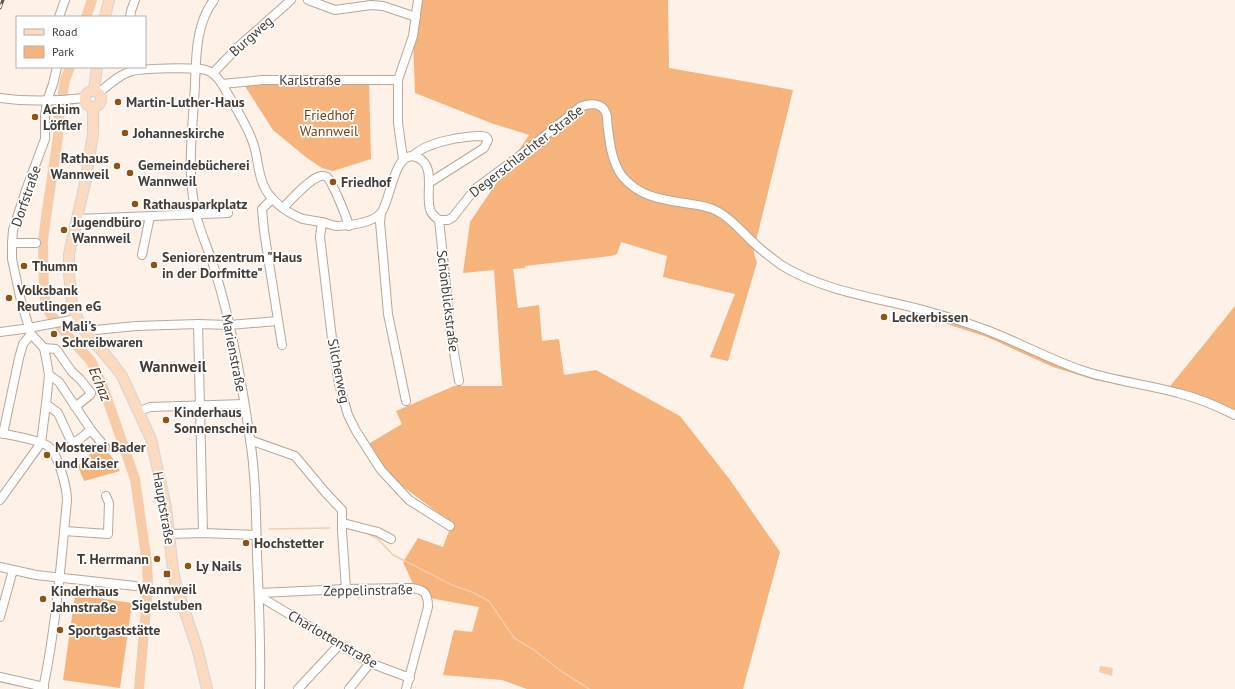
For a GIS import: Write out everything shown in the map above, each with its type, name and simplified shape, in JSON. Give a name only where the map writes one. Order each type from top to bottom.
[{"type":"main road","points":[[105,16],[109,0]]},
{"type":"main road","points":[[97,92],[87,93],[85,98],[86,103],[93,108],[98,106],[102,98],[97,92],[96,78],[98,68]]},
{"type":"main road","name":"Hauptstraße","points":[[93,108],[93,132],[86,179],[70,244],[68,262],[70,296],[77,319],[85,331],[118,370],[151,439],[166,507],[176,585],[198,651],[207,689]]},
{"type":"street","points":[[59,16],[65,0]]},
{"type":"street","points":[[130,16],[136,0]]},
{"type":"street","name":"Marienstraße","points":[[214,0],[207,9],[201,24],[195,69],[190,150],[192,184],[196,214],[215,271],[230,325],[250,440],[254,472],[259,595],[260,689]]},
{"type":"street","name":"Burgweg","points":[[213,73],[238,47],[291,0]]},
{"type":"street","points":[[308,0],[335,10],[370,5],[383,6],[416,17]]},
{"type":"street","points":[[402,160],[398,123],[398,80],[413,36],[418,0]]},
{"type":"street","name":"Dorfstraße","points":[[30,331],[21,300],[12,259],[13,230],[45,139],[45,116],[57,68]]},
{"type":"street","points":[[97,92],[110,84],[128,69],[207,70],[213,73],[222,84],[252,139],[263,186],[272,199],[283,208],[302,218],[334,226],[349,226],[365,222],[381,213]]},
{"type":"street","points":[[96,78],[101,82],[110,84]]},
{"type":"street","name":"Karlstraße","points":[[222,84],[263,80],[398,80]]},
{"type":"street","points":[[0,98],[26,101],[58,101],[85,98]]},
{"type":"street","name":"Degerschlachter Straße","points":[[439,220],[448,220],[453,217],[475,189],[526,151],[566,117],[580,107],[587,104],[594,104],[600,106],[606,113],[611,152],[622,175],[631,185],[642,193],[654,198],[703,206],[716,210],[726,216],[768,255],[783,266],[823,284],[943,316],[989,330],[1038,354],[1080,370],[1099,376],[1176,392],[1235,415]]},
{"type":"street","points":[[406,401],[388,314],[380,222],[381,213],[389,195],[397,168],[402,160],[413,156],[419,150],[453,139],[482,136],[488,140],[484,148],[429,183]]},
{"type":"street","points":[[413,156],[422,160],[427,166],[429,207],[432,214],[439,220]]},
{"type":"street","points":[[283,208],[311,181],[320,176],[324,176],[327,177],[349,226]]},
{"type":"street","points":[[272,199],[262,209],[264,231],[282,345]]},
{"type":"street","points":[[77,219],[228,213]]},
{"type":"street","points":[[142,256],[150,216]]},
{"type":"street","name":"Schönblickstraße","points":[[439,220],[450,330],[459,381]]},
{"type":"street","name":"Silcherweg","points":[[322,222],[320,237],[332,343],[338,384],[348,414],[356,432],[381,470],[409,500],[450,526]]},
{"type":"street","name":"Dorfstraße","points":[[12,243],[36,243]]},
{"type":"street","points":[[0,332],[30,331],[51,324],[77,319]]},
{"type":"street","points":[[85,331],[136,326],[198,324],[230,325],[278,321]]},
{"type":"street","points":[[198,324],[203,533]]},
{"type":"street","points":[[0,500],[41,443],[49,375],[44,348],[30,331]]},
{"type":"street","points":[[0,677],[44,688],[60,578],[67,500],[67,490],[64,478],[50,447],[41,443],[2,434],[18,358],[30,331]]},
{"type":"street","points":[[44,348],[56,349],[72,372],[80,379],[90,393],[90,395],[75,407]]},
{"type":"street","points":[[49,375],[59,382],[91,430],[105,447]]},
{"type":"street","points":[[46,404],[58,413],[70,439],[73,442],[77,442],[91,430]]},
{"type":"street","points":[[138,412],[150,407],[244,404]]},
{"type":"street","points":[[250,440],[295,456],[324,492],[342,510],[346,589]]},
{"type":"street","points":[[64,531],[108,534],[109,504],[106,496]]},
{"type":"street","points":[[343,523],[378,532],[391,539]]},
{"type":"street","points":[[170,534],[203,533],[256,535]]},
{"type":"street","points":[[0,567],[60,578],[135,586]]},
{"type":"street","points":[[0,617],[12,570]]},
{"type":"street","name":"Zeppelinstraße","points":[[259,595],[346,589],[419,589],[427,595],[428,607],[406,689]]},
{"type":"street","name":"Charlottenstraße","points":[[259,595],[370,663],[410,678]]},
{"type":"street","points":[[298,689],[340,645]]},
{"type":"street","points":[[348,689],[370,663]]},
{"type":"green space","points":[[418,0],[668,0],[669,68],[793,90],[755,245],[754,254],[757,262],[728,361],[710,357],[735,294],[663,277],[667,256],[621,242],[617,254],[611,256],[525,266],[525,268],[513,269],[518,308],[539,305],[542,341],[559,339],[564,375],[596,370],[680,416],[730,480],[780,552],[743,689],[527,689],[502,680],[443,675],[454,630],[472,632],[479,607],[424,597],[414,586],[403,562],[418,538],[443,547],[452,523],[394,480],[365,446],[402,424],[396,411],[454,386],[502,386],[494,270],[463,273],[470,222],[529,135],[491,123],[415,93],[413,37]]},
{"type":"green space","name":"Friedhof Wannweil","points":[[369,82],[371,159],[333,171],[322,168],[307,158],[273,130],[243,83]]},
{"type":"green space","points":[[149,204],[161,204],[162,208],[149,209]]},
{"type":"green space","points":[[1235,306],[1235,415],[1167,390]]},
{"type":"green space","points":[[943,316],[1099,376],[1098,381],[1053,367],[987,337],[941,322]]},
{"type":"green space","points":[[101,444],[114,460],[120,471],[84,481],[78,466]]},
{"type":"green space","points":[[75,595],[132,603],[120,688],[63,680]]},
{"type":"shaded area","points":[[1100,666],[1113,668],[1112,676],[1099,672]]},
{"type":"waterway","name":"Echaz","points":[[86,16],[92,0]]},
{"type":"waterway","name":"Echaz","points":[[70,68],[65,80],[59,117],[58,137],[43,241],[44,295],[49,312],[66,334],[91,361],[102,384],[135,479],[147,563],[148,586],[139,689]]},
{"type":"waterway","points":[[269,529],[330,528]]},
{"type":"waterway","points":[[369,534],[378,539],[393,555],[452,585],[472,592],[489,601],[514,638],[534,650],[561,671],[589,689]]},
{"type":"railway","points":[[0,8],[3,0]]},
{"type":"place","name":"Martin-Luther-Haus","points":[[118,102]]},
{"type":"place","name":"Achim Löffler","points":[[35,117]]},
{"type":"place","name":"Johanneskirche","points":[[125,133]]},
{"type":"place","name":"Rathaus Wannweil","points":[[117,166]]},
{"type":"place","name":"Gemeindebücherei Wannweil","points":[[130,173]]},
{"type":"place","name":"Friedhof","points":[[333,182]]},
{"type":"place","name":"Rathausparkplatz","points":[[135,204]]},
{"type":"place","name":"Jugendbüro Wannweil","points":[[64,230]]},
{"type":"place","name":"Seniorenzentrum \"Haus in der Dorfmitte\"","points":[[154,265]]},
{"type":"place","name":"Thumm","points":[[24,266]]},
{"type":"place","name":"Volksbank Reutlingen eG","points":[[9,298]]},
{"type":"place","name":"Leckerbissen","points":[[884,317]]},
{"type":"place","name":"Mali's Schreibwaren","points":[[54,334]]},
{"type":"place","name":"Kinderhaus Sonnenschein","points":[[166,420]]},
{"type":"place","name":"Mosterei Bader und Kaiser","points":[[47,455]]},
{"type":"place","name":"Hochstetter","points":[[246,543]]},
{"type":"place","name":"T. Herrmann","points":[[157,559]]},
{"type":"place","name":"Ly Nails","points":[[188,566]]},
{"type":"place","name":"Wannweil Sigelstuben","points":[[167,574]]},
{"type":"place","name":"Kinderhaus Jahnstraße","points":[[43,599]]},
{"type":"place","name":"Sportgaststätte","points":[[60,630]]},
{"type":"district","name":"Wannweil","points":[[173,366]]}]
